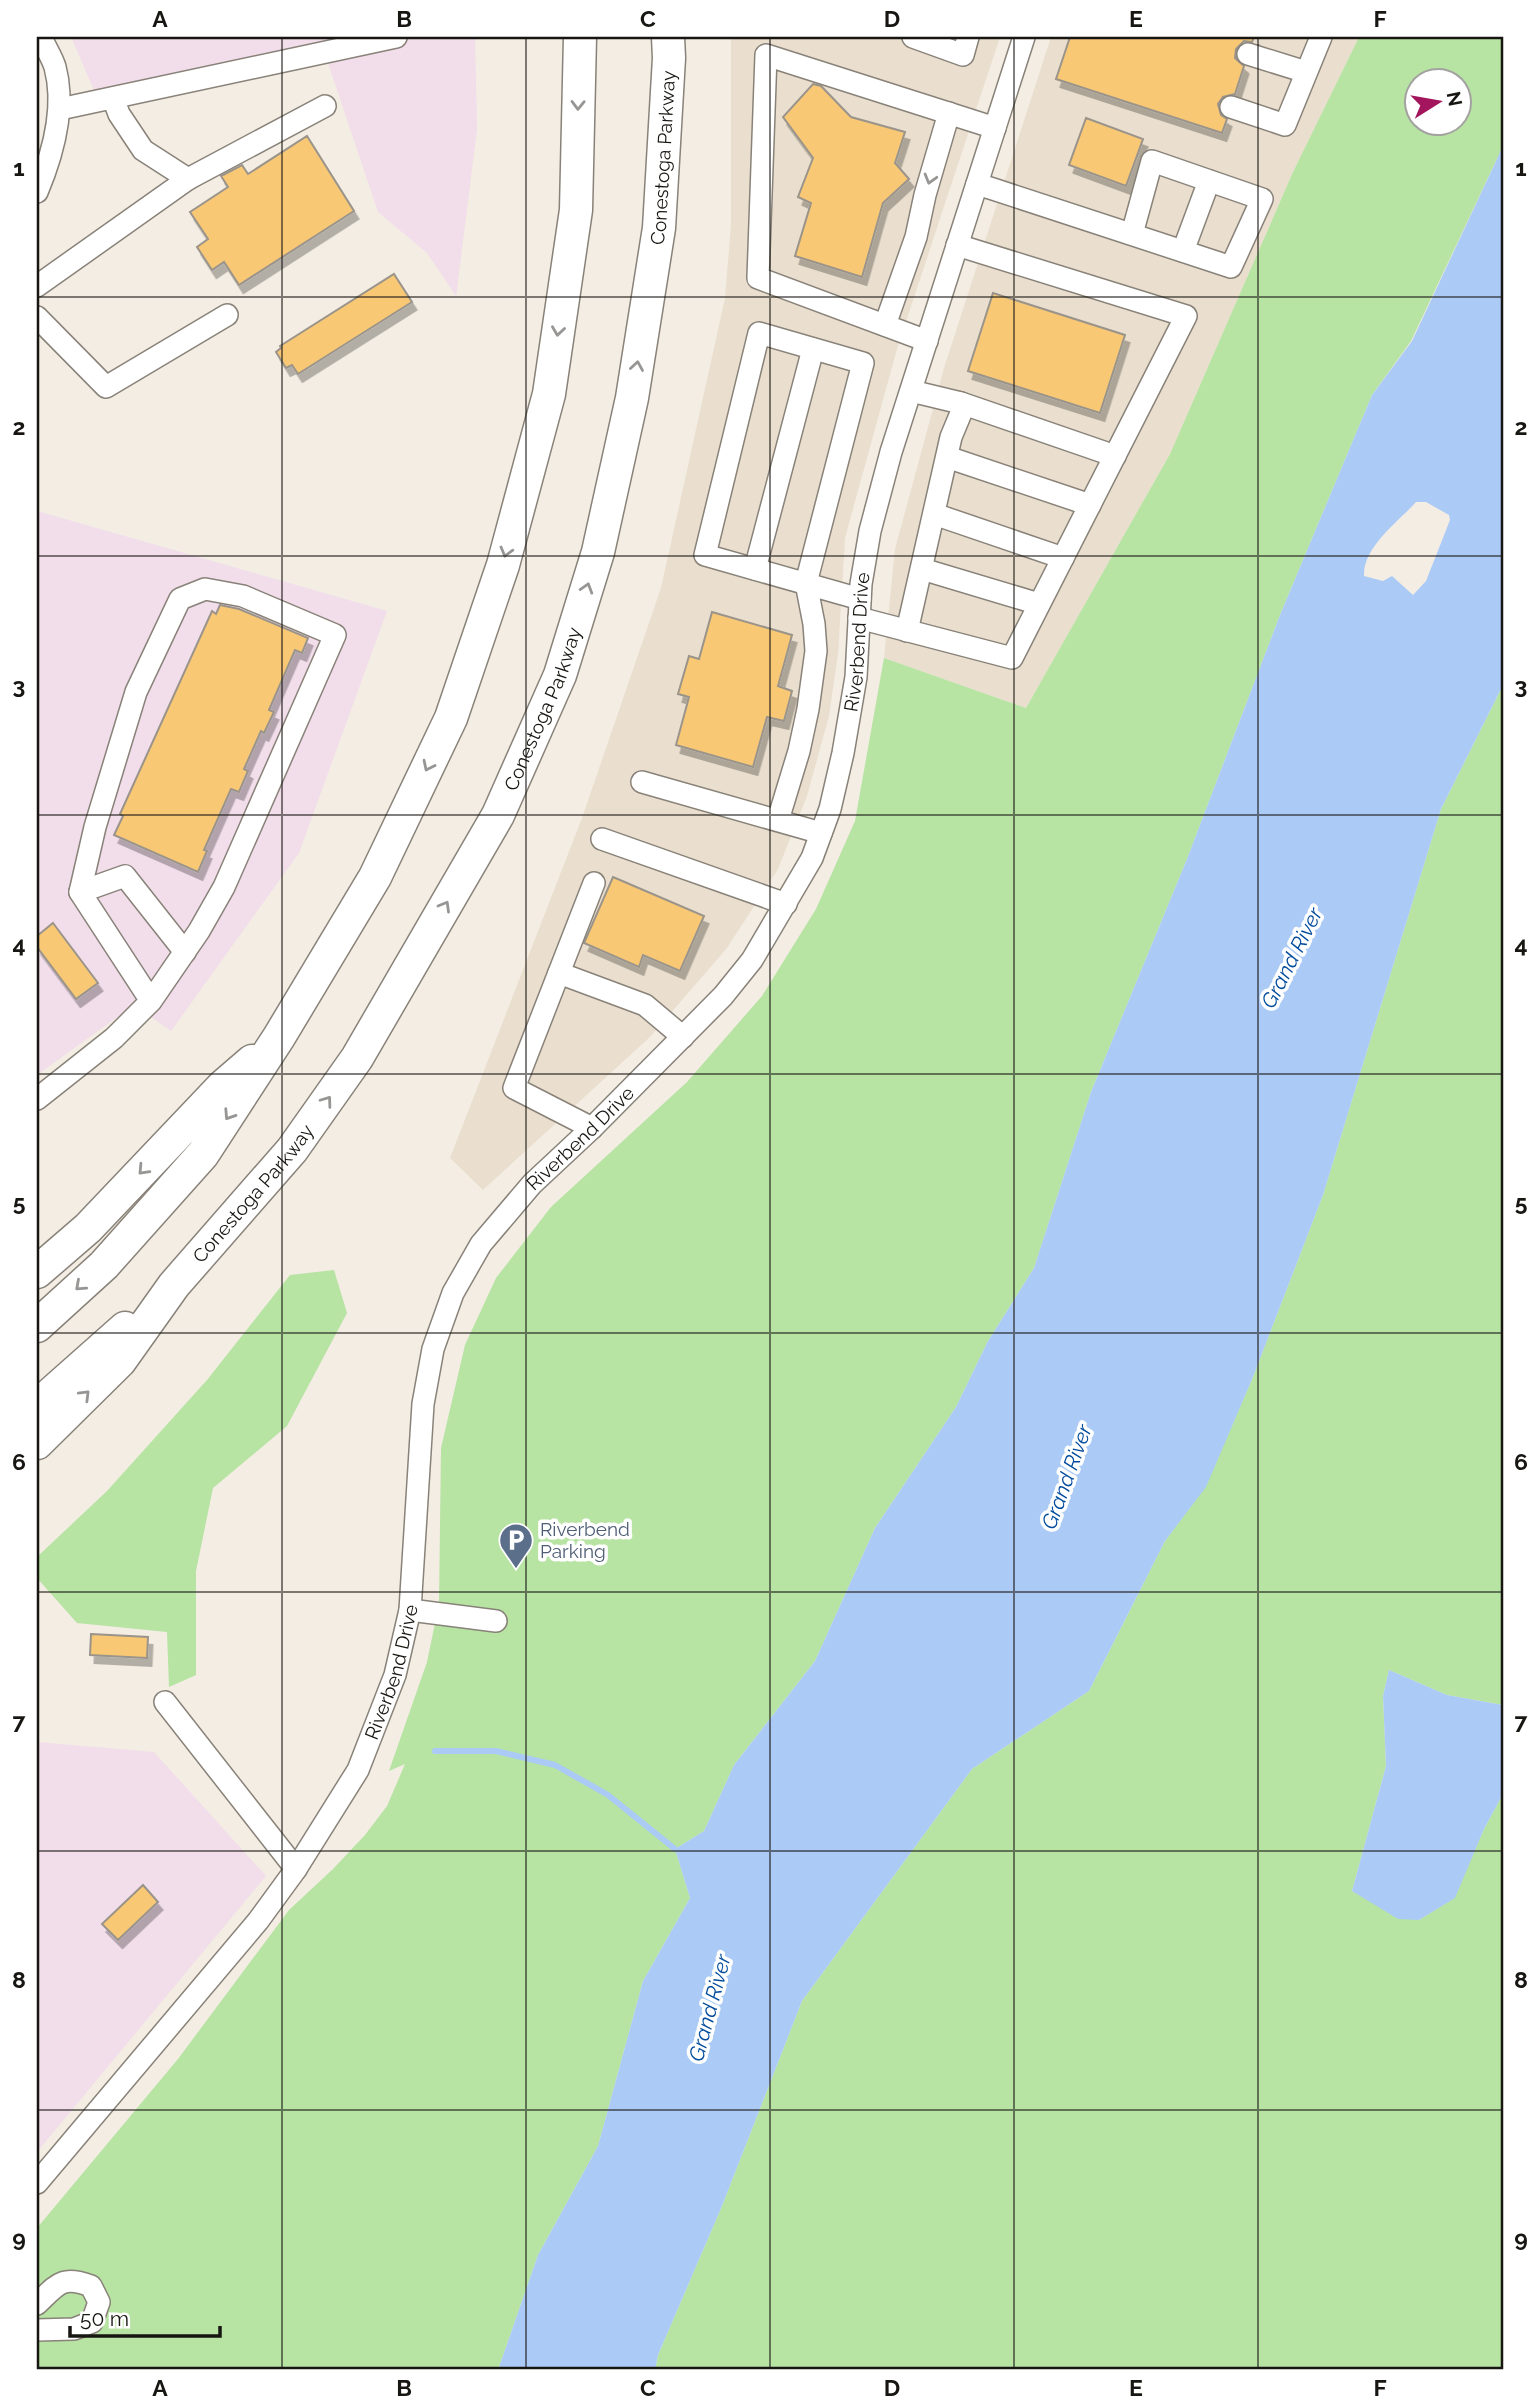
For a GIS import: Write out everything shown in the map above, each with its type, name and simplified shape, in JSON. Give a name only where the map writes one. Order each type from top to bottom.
[{"type":"highway","points":[[37,1326],[104,1265],[203,1154],[279,1037],[375,877],[446,730],[503,565],[549,394],[576,210],[580,37]]},
{"type":"highway","name":"Conestoga Parkway","points":[[37,1443],[120,1361],[174,1285],[292,1150],[357,1058],[498,814],[560,675],[598,552],[632,398],[659,228],[668,37]]},
{"type":"highway","points":[[37,1272],[88,1228],[223,1086],[279,1037]]},
{"type":"highway","name":"Conestoga Parkway","points":[[37,1406],[174,1285]]},
{"type":"street","points":[[37,192],[48,165],[60,109],[55,68],[41,37]]},
{"type":"street","points":[[60,109],[396,37]]},
{"type":"street","points":[[912,37],[963,55],[968,37]]},
{"type":"street","name":"Riverbend Drive","points":[[37,2183],[258,1921],[296,1868],[358,1770],[395,1675],[410,1610],[423,1404],[433,1349],[453,1293],[481,1244],[532,1184],[592,1128],[723,996],[752,960],[812,858],[830,808],[843,753],[856,677],[860,608],[870,531],[891,452],[1024,37]]},
{"type":"street","points":[[1231,107],[1285,125],[1321,37]]},
{"type":"street","points":[[1248,54],[1307,72]]},
{"type":"street","points":[[927,341],[758,278],[766,55],[995,128]]},
{"type":"street","points":[[113,98],[119,114],[143,150],[188,179]]},
{"type":"street","points":[[37,286],[188,179],[325,106]]},
{"type":"street","points":[[885,325],[916,237],[925,195],[949,113]]},
{"type":"street","points":[[977,184],[1231,267],[1262,199],[1152,162],[1132,234]]},
{"type":"street","points":[[1183,251],[1209,181]]},
{"type":"street","points":[[778,820],[806,719],[816,651],[806,583],[863,363],[759,333],[705,555],[806,583],[907,631],[1012,658],[1185,316],[957,245]]},
{"type":"street","points":[[37,317],[106,387],[227,315]]},
{"type":"street","points":[[755,569],[813,349]]},
{"type":"street","points":[[911,391],[961,403],[1115,456]]},
{"type":"street","points":[[907,631],[961,403]]},
{"type":"street","points":[[947,457],[1090,505]]},
{"type":"street","points":[[934,514],[1063,558]]},
{"type":"street","points":[[922,569],[1039,604]]},
{"type":"street","points":[[37,1099],[114,1038],[151,1001],[200,931],[223,887],[335,635],[243,596],[205,589],[180,599],[136,692],[95,827],[80,892],[151,1001]]},
{"type":"street","points":[[642,782],[821,833]]},
{"type":"street","points":[[602,839],[786,904]]},
{"type":"street","points":[[80,892],[125,876],[186,951]]},
{"type":"street","points":[[592,1128],[514,1088],[594,883]]},
{"type":"street","points":[[559,973],[645,1005],[683,1037]]},
{"type":"street","points":[[410,1610],[496,1621]]},
{"type":"street","points":[[165,1702],[296,1868]]},
{"type":"street","points":[[37,2304],[58,2284],[75,2280],[91,2287],[99,2302],[92,2322],[74,2329],[37,2330]]},
{"type":"shaded area","points":[[71,37],[475,37],[477,129],[456,296],[427,253],[378,212],[327,60],[100,104]]},
{"type":"shaded area","points":[[731,37],[1000,37],[897,349],[845,538],[838,654],[829,716],[807,796],[778,869],[727,948],[651,1036],[483,1190],[450,1158],[582,818],[661,588],[725,298],[731,225]]},
{"type":"shaded area","points":[[1051,37],[1359,37],[1293,172],[1170,454],[1026,708],[884,658],[895,549],[944,368]]},
{"type":"shaded area","points":[[37,511],[387,611],[299,853],[171,1031],[134,1005],[37,1075]]},
{"type":"shaded area","points":[[37,1742],[154,1752],[266,1876],[37,2152]]},
{"type":"green space","points":[[1359,37],[1503,37],[1503,146],[1411,341],[1372,395],[1280,615],[1187,859],[1091,1092],[1034,1268],[988,1341],[956,1407],[875,1528],[815,1661],[734,1765],[704,1831],[675,1849],[690,1898],[643,1981],[598,2146],[538,2255],[498,2370],[37,2370],[37,2228],[178,2059],[289,1910],[365,1835],[387,1806],[405,1764],[389,1771],[427,1662],[439,1604],[441,1448],[465,1345],[496,1278],[551,1207],[687,1082],[762,996],[816,909],[855,821],[884,658],[1026,708],[1170,454],[1293,172]]},
{"type":"green space","points":[[1503,685],[1503,1705],[1447,1695],[1389,1670],[1383,1696],[1386,1766],[1352,1891],[1419,1920],[1454,1898],[1484,1829],[1503,1794],[1503,2370],[655,2370],[658,2355],[722,2206],[802,2001],[972,1769],[1089,1691],[1165,1541],[1205,1487],[1253,1377],[1323,1195],[1441,809]]},
{"type":"green space","points":[[334,1270],[347,1313],[287,1426],[213,1488],[196,1571],[196,1675],[169,1687],[167,1632],[77,1623],[37,1578],[37,1557],[107,1491],[207,1380],[290,1275]]},
{"type":"water","name":"Grand River","points":[[1503,146],[1503,685],[1441,809],[1323,1195],[1253,1377],[1206,1487],[1165,1541],[1089,1691],[972,1769],[802,2001],[722,2206],[658,2355],[655,2370],[498,2370],[538,2255],[598,2146],[643,1981],[690,1898],[675,1849],[704,1831],[734,1765],[815,1661],[875,1528],[956,1407],[988,1341],[1034,1268],[1091,1092],[1187,859],[1280,615],[1372,395],[1412,341]],"holes":[[[1416,502],[1426,502],[1449,515],[1450,520],[1426,581],[1413,595],[1392,576],[1383,581],[1364,576],[1365,565],[1375,545]]]},
{"type":"water","points":[[1389,1670],[1447,1695],[1503,1705],[1503,1794],[1484,1829],[1455,1898],[1419,1920],[1398,1919],[1352,1891],[1386,1766],[1383,1696]]},
{"type":"building","points":[[1070,37],[1254,37],[1252,42],[1244,41],[1236,49],[1235,58],[1244,66],[1235,94],[1223,97],[1218,104],[1221,115],[1227,119],[1222,133],[1056,79]]},
{"type":"building","points":[[813,84],[821,86],[851,117],[905,132],[895,163],[909,179],[883,203],[862,277],[795,256],[811,203],[798,197],[813,158],[783,117]]},
{"type":"building","points":[[1086,118],[1143,139],[1126,186],[1069,165]]},
{"type":"building","points":[[307,136],[354,211],[239,285],[224,262],[212,270],[197,247],[208,239],[190,212],[228,187],[221,176],[242,165],[248,174]]},
{"type":"building","points":[[394,274],[412,302],[298,374],[292,365],[286,368],[276,352],[280,346]]},
{"type":"building","points":[[993,293],[1125,335],[1100,413],[968,371]]},
{"type":"building","points":[[220,605],[239,609],[308,638],[302,653],[295,650],[269,710],[274,712],[264,733],[261,731],[244,769],[248,771],[239,792],[231,789],[204,850],[207,851],[198,872],[114,835],[123,816],[120,814],[212,611],[216,614]]},
{"type":"building","points":[[712,612],[792,635],[778,686],[792,691],[784,721],[767,717],[753,767],[676,745],[689,697],[678,694],[689,656],[699,659]]},
{"type":"building","points":[[613,877],[704,916],[680,971],[643,955],[639,967],[584,943]]},
{"type":"building","points":[[53,923],[98,983],[76,999],[37,947],[37,936]]},
{"type":"building","points":[[91,1634],[148,1637],[147,1658],[90,1655]]},
{"type":"building","points":[[143,1885],[158,1902],[118,1940],[102,1924]]},
{"type":"waterway","points":[[435,1751],[496,1751],[555,1765],[608,1795],[675,1849]]},
{"type":"place","name":"Riverbend Parking","points":[[516,1570]]}]
